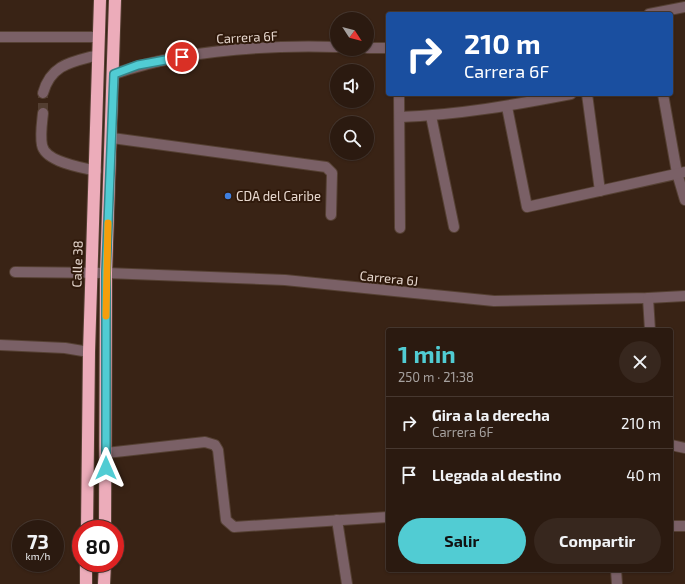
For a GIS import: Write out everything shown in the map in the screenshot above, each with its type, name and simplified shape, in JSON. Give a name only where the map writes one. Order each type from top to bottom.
[{"type":"highway","name":"Calle 38","points":[[87,520],[90,273],[96,171],[100,0]]},
{"type":"highway","points":[[105,520],[106,273],[112,138],[115,0]]},
{"type":"highway","points":[[99,37],[115,37]]},
{"type":"highway","points":[[109,213],[96,171],[112,138]]},
{"type":"highway","points":[[86,572],[86,584]]},
{"type":"highway","points":[[104,584],[105,572]]},
{"type":"street","points":[[659,12],[685,7]]},
{"type":"street","points":[[0,37],[99,37]]},
{"type":"street","name":"Carrera 6F","points":[[114,74],[138,65],[210,52],[330,47]]},
{"type":"street","points":[[374,48],[386,48]]},
{"type":"street","points":[[43,93],[47,81],[60,67],[98,55]]},
{"type":"street","points":[[400,96],[400,228]]},
{"type":"street","points":[[400,117],[431,116],[507,107],[561,96]]},
{"type":"street","points":[[587,96],[600,191]]},
{"type":"street","points":[[663,96],[681,172],[685,200]]},
{"type":"street","points":[[507,107],[528,207],[681,172]]},
{"type":"street","points":[[43,113],[42,145],[48,155],[59,161],[96,171]]},
{"type":"street","points":[[431,116],[454,227]]},
{"type":"street","points":[[112,138],[326,167],[332,173],[331,216]]},
{"type":"street","name":"Carrera 6J","points":[[15,272],[106,273],[285,280],[494,301],[685,296]]},
{"type":"street","points":[[648,298],[650,328]]},
{"type":"street","points":[[0,345],[65,348],[89,352]]},
{"type":"street","points":[[106,453],[205,442],[214,445],[218,450],[226,520],[234,527],[386,517]]},
{"type":"street","points":[[673,445],[685,448]]},
{"type":"street","points":[[337,520],[347,584]]},
{"type":"street","points":[[673,526],[685,526]]},
{"type":"street","points":[[616,572],[617,584]]},
{"type":"tunnel","points":[[43,93],[43,113]]},
{"type":"slow traffic","points":[[106,316],[108,223]]},
{"type":"place","name":"CDA del Caribe","points":[[228,196]]},
{"type":"route","points":[[106,468],[106,273],[114,74],[138,65],[182,57]]}]
